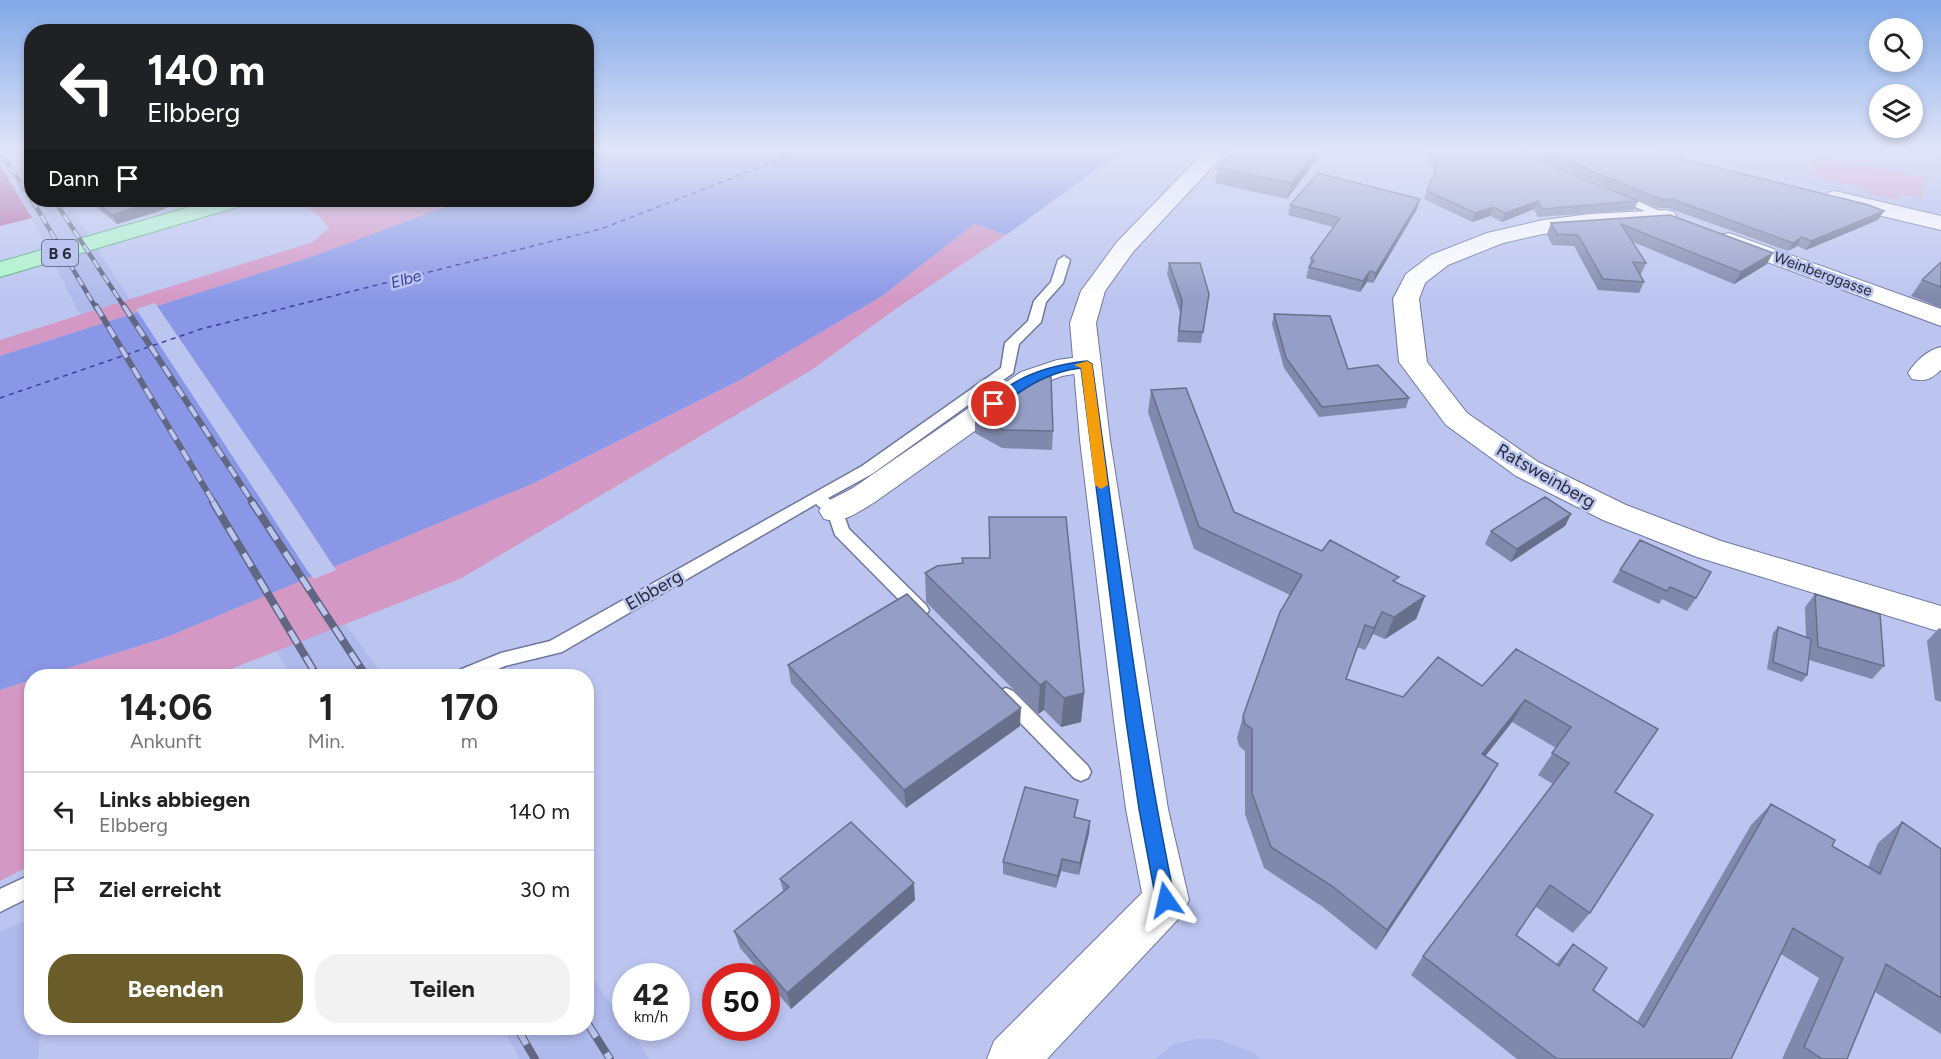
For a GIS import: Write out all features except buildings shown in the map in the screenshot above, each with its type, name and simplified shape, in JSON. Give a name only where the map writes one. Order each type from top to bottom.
[{"type":"main road","name":"B 6","points":[[0,270],[212,207]]},
{"type":"street","points":[[1012,1059],[1166,900],[1147,809],[1134,721],[1083,322],[1093,291],[1125,247],[1170,200]]},
{"type":"street","points":[[1844,200],[1941,224]]},
{"type":"street","name":"Ratsweinberg","points":[[1689,225],[1598,219],[1536,226],[1509,232],[1435,260],[1409,288],[1405,305],[1408,347],[1423,380],[1466,426],[1521,466],[1583,500],[1668,535],[1742,560],[1941,619]]},
{"type":"street","name":"Weinberggasse","points":[[1689,225],[1941,318]]},
{"type":"street","name":"Elbberg","points":[[826,504],[864,495],[1031,378],[1057,368],[1087,364]]},
{"type":"lane","name":"Weinberggasse","points":[[1629,200],[1689,225]]},
{"type":"lane","points":[[932,622],[841,531],[826,504],[867,470],[1008,370],[1012,343],[1034,322],[1040,301],[1057,284],[1064,260]]},
{"type":"lane","name":"Elbberg","points":[[480,669],[501,660],[555,647],[826,504]]},
{"type":"lane","points":[[990,680],[1081,772]]},
{"type":"lane","points":[[0,901],[24,888]]},
{"type":"shaded area","points":[[0,200],[21,200],[32,218],[0,226]]},
{"type":"shaded area","points":[[1874,200],[1941,200],[1941,217]]},
{"type":"shaded area","points":[[25,207],[70,207],[209,423],[307,570],[378,669],[287,669],[75,306]]},
{"type":"shaded area","points":[[444,207],[314,256],[0,356],[0,340],[313,242],[329,228],[308,208]]},
{"type":"shaded area","points":[[974,224],[1006,235],[897,308],[810,371],[460,579],[231,669],[65,669],[167,637],[534,483],[742,379],[882,296]]},
{"type":"shaded area","points":[[24,682],[24,869],[0,881],[0,690]]},
{"type":"shaded area","points":[[24,921],[24,1035],[40,1035],[38,1059],[0,1059],[0,932]]},
{"type":"shaded area","points":[[594,980],[612,1005],[612,1041],[637,1041],[650,1059],[520,1059],[506,1035],[594,1035]]},
{"type":"shaded area","points":[[1195,1039],[1217,1039],[1254,1053],[1261,1059],[1155,1059],[1172,1045]]},
{"type":"water","name":"Elbe","points":[[594,200],[1054,200],[1006,235],[974,224],[882,296],[742,379],[534,483],[167,637],[65,669],[24,669],[24,682],[0,690],[0,356],[314,256],[444,207],[594,207]]},
{"type":"pier","points":[[155,303],[336,570],[314,579],[307,570],[136,309]]},
{"type":"ferry route","points":[[0,398],[201,329],[601,229],[675,200]]},
{"type":"railway","points":[[36,207],[96,308]]},
{"type":"railway","points":[[59,207],[125,308]]},
{"type":"railway","points":[[96,306],[214,503]]},
{"type":"railway","points":[[124,306],[253,503]]},
{"type":"railway","points":[[213,502],[313,669]]},
{"type":"railway","points":[[252,502],[361,669]]},
{"type":"railway","points":[[594,1034],[610,1059]]},
{"type":"railway","points":[[521,1035],[535,1059]]},
{"type":"slow traffic","points":[[1079,365],[1087,364],[1101,485]]},
{"type":"route","points":[[994,404],[1031,378],[1057,368],[1087,364],[1095,440],[1134,721],[1147,809],[1166,900]]}]
